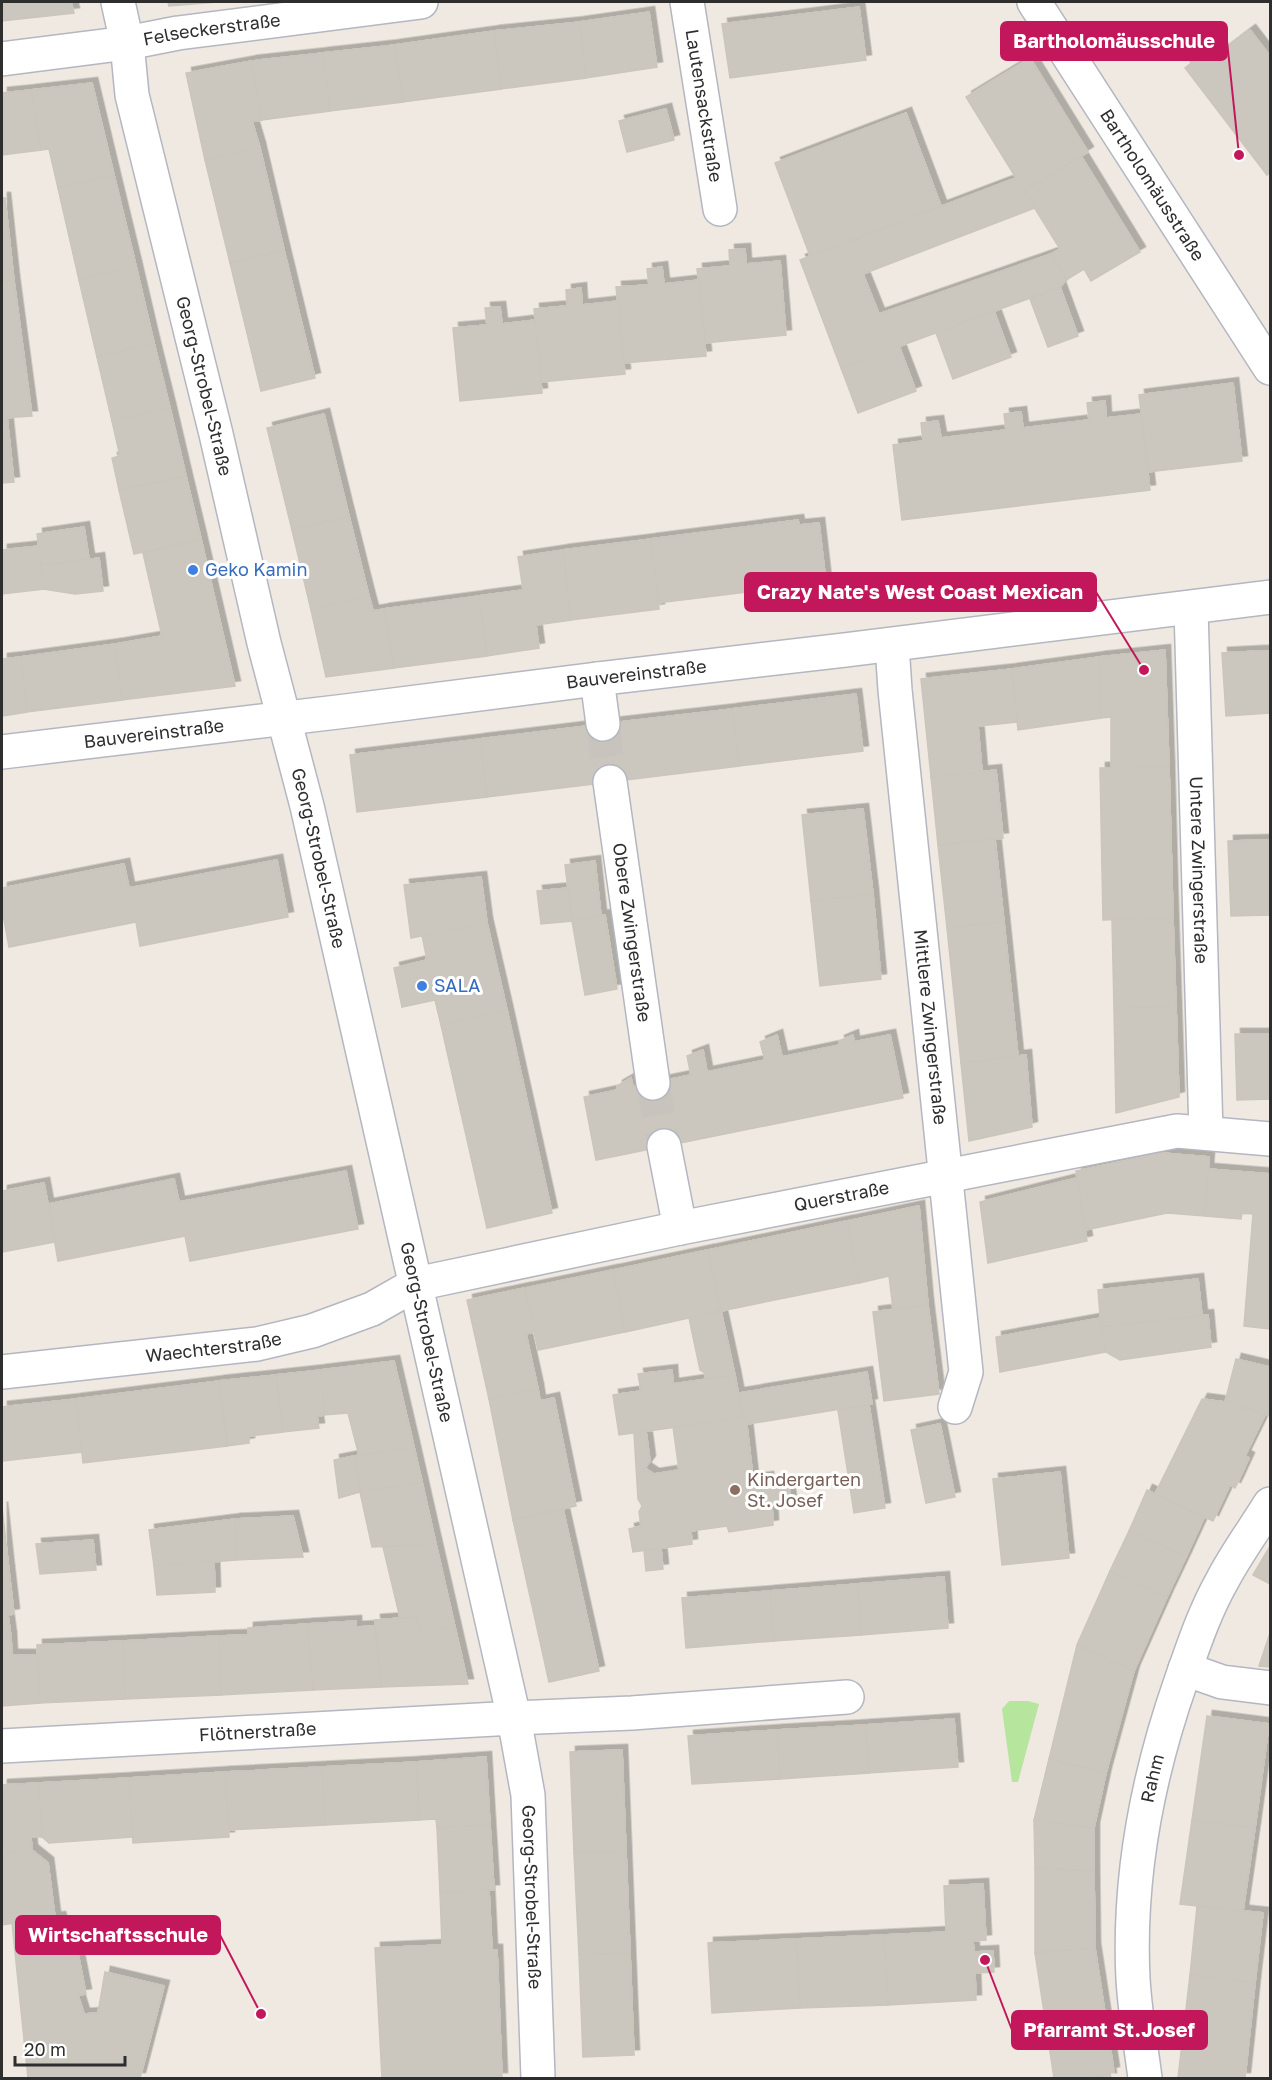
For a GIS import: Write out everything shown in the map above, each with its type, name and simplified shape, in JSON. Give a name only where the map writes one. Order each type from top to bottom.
[{"type":"street","name":"Georg-Strobel-Straße","points":[[118,2],[127,43],[132,95],[283,717],[307,806],[514,1718],[528,1795],[538,2079]]},
{"type":"street","name":"Felseckerstraße","points":[[2,59],[127,43],[178,33],[421,2]]},
{"type":"street","name":"Lautensackstraße","points":[[687,2],[720,209]]},
{"type":"street","name":"Bartholomäusstraße","points":[[1034,2],[1270,368]]},
{"type":"street","name":"Bauvereinstraße","points":[[2,752],[1191,608],[1269,595]]},
{"type":"street","name":"Untere Zwingerstraße","points":[[1191,608],[1206,1133]]},
{"type":"street","name":"Mittlere Zwingerstraße","points":[[892,645],[966,1372],[954,1407]]},
{"type":"street","points":[[597,679],[603,724]]},
{"type":"street","name":"Obere Zwingerstraße","points":[[610,782],[653,1083]]},
{"type":"street","name":"Querstraße","points":[[416,1284],[680,1228],[1177,1131],[1270,1139]]},
{"type":"street","points":[[664,1146],[680,1228]]},
{"type":"street","name":"Waechterstraße","points":[[2,1372],[257,1344],[312,1331],[372,1309],[416,1284]]},
{"type":"street","name":"Rahm","points":[[1145,2079],[1133,1980],[1133,1938],[1136,1875],[1145,1808],[1153,1770],[1166,1724],[1201,1624],[1222,1580],[1270,1504]]},
{"type":"street","points":[[1185,1669],[1222,1682],[1270,1688]]},
{"type":"street","points":[[514,1718],[632,1713],[847,1697]]},
{"type":"street","name":"Flötnerstraße","points":[[2,1746],[514,1718]]},
{"type":"green space","points":[[1009,1701],[1028,1701],[1039,1704],[1018,1782],[1012,1782],[1002,1709]]},
{"type":"building","points":[[2,2],[71,2],[74,13],[2,21]]},
{"type":"building","points":[[168,2],[218,2],[169,6]]},
{"type":"building","points":[[859,7],[866,60],[730,78],[722,24]]},
{"type":"building","points":[[649,12],[657,67],[586,78],[580,22]]},
{"type":"building","points":[[580,22],[586,78],[501,89],[494,31]]},
{"type":"building","points":[[1250,30],[1270,56],[1270,172],[1267,175],[1185,68],[1210,49],[1216,56]]},
{"type":"building","points":[[494,31],[501,89],[403,102],[395,45]]},
{"type":"building","points":[[395,45],[403,102],[330,111],[323,53]]},
{"type":"building","points":[[323,53],[330,111],[262,120],[251,61]]},
{"type":"building","points":[[1030,58],[1088,152],[1024,191],[966,97]]},
{"type":"building","points":[[251,61],[262,120],[252,121],[260,148],[205,160],[186,73]]},
{"type":"building","points":[[92,83],[114,175],[58,188],[49,149],[41,150],[31,90]]},
{"type":"building","points":[[31,90],[41,150],[2,155],[2,93]]},
{"type":"building","points":[[666,109],[674,140],[627,152],[619,121]]},
{"type":"building","points":[[906,113],[941,206],[810,256],[775,163]]},
{"type":"building","points":[[260,148],[284,250],[230,263],[205,160]]},
{"type":"building","points":[[1081,156],[1140,252],[1091,281],[1084,269],[1066,280],[1051,254],[1060,249],[1024,191]]},
{"type":"building","points":[[114,175],[136,266],[79,280],[58,188]]},
{"type":"building","points":[[1016,178],[1035,208],[863,274],[879,314],[1051,254],[1066,280],[1060,287],[841,368],[800,260]]},
{"type":"building","points":[[2,198],[5,198],[14,281],[2,282]]},
{"type":"building","points":[[745,249],[746,264],[780,261],[786,335],[705,343],[697,269],[730,266],[729,250]]},
{"type":"building","points":[[284,250],[315,378],[261,391],[230,263]]},
{"type":"building","points":[[136,266],[154,343],[97,357],[79,280]]},
{"type":"building","points":[[662,267],[664,284],[699,280],[706,356],[624,363],[616,287],[649,285],[647,269]]},
{"type":"building","points":[[14,281],[32,416],[2,418],[2,282]]},
{"type":"building","points":[[1060,287],[1078,336],[1048,347],[1030,299]]},
{"type":"building","points":[[581,288],[582,305],[618,301],[625,374],[541,382],[534,309],[567,306],[566,290]]},
{"type":"building","points":[[500,307],[502,324],[535,320],[542,393],[460,401],[453,328],[487,325],[485,308]]},
{"type":"building","points":[[994,311],[1011,357],[953,379],[936,333]]},
{"type":"building","points":[[154,343],[170,408],[112,421],[97,357]]},
{"type":"building","points":[[899,346],[916,391],[858,413],[841,368]]},
{"type":"building","points":[[1233,383],[1242,461],[1148,472],[1139,395]]},
{"type":"building","points":[[1105,401],[1106,418],[1141,414],[1150,490],[902,520],[893,445],[923,441],[921,423],[938,421],[941,438],[1006,430],[1004,414],[1021,412],[1023,428],[1089,420],[1087,403]]},
{"type":"building","points":[[170,408],[186,476],[119,490],[112,458],[120,456],[112,421]]},
{"type":"building","points":[[324,414],[349,516],[292,530],[267,428]]},
{"type":"building","points":[[7,417],[14,482],[2,483],[2,418]]},
{"type":"building","points":[[186,476],[201,539],[134,554],[119,490]]},
{"type":"building","points":[[349,516],[369,596],[311,610],[292,530]]},
{"type":"building","points":[[798,520],[799,525],[819,523],[828,600],[749,609],[747,592],[658,603],[651,539]]},
{"type":"building","points":[[84,527],[89,559],[41,566],[37,534]]},
{"type":"building","points":[[201,539],[235,686],[122,700],[115,644],[162,636],[143,553]]},
{"type":"building","points":[[651,539],[659,609],[571,620],[563,550]]},
{"type":"building","points":[[39,546],[44,589],[2,594],[2,550]]},
{"type":"building","points":[[563,550],[571,620],[536,625],[539,648],[487,656],[479,596],[523,590],[518,557]]},
{"type":"building","points":[[99,558],[103,591],[75,594],[44,589],[41,566]]},
{"type":"building","points":[[369,596],[373,611],[384,609],[394,668],[326,677],[311,610]]},
{"type":"building","points":[[479,596],[487,656],[394,668],[384,609]]},
{"type":"building","points":[[115,644],[122,700],[27,712],[21,657]]},
{"type":"building","points":[[1165,650],[1169,767],[1111,768],[1111,717],[1101,718],[1099,657]]},
{"type":"building","points":[[1270,651],[1270,713],[1226,716],[1222,653]]},
{"type":"building","points":[[21,657],[27,712],[2,716],[2,659]]},
{"type":"building","points":[[1099,657],[1101,718],[1018,730],[1012,669]]},
{"type":"building","points":[[1012,669],[1017,722],[978,726],[982,772],[931,777],[921,679]]},
{"type":"building","points":[[856,694],[863,751],[739,766],[732,709]]},
{"type":"building","points":[[732,709],[739,766],[610,782],[603,724]]},
{"type":"building","points":[[603,724],[610,782],[487,797],[480,739]]},
{"type":"building","points":[[480,739],[487,797],[357,812],[350,755]]},
{"type":"building","points":[[1169,767],[1173,918],[1103,920],[1100,768]]},
{"type":"building","points":[[996,770],[1003,838],[938,845],[931,777]]},
{"type":"building","points":[[863,809],[873,894],[811,901],[802,815]]},
{"type":"building","points":[[995,839],[1004,922],[947,928],[938,845]]},
{"type":"building","points":[[1270,840],[1270,915],[1231,916],[1228,841]]},
{"type":"building","points":[[277,860],[288,917],[140,946],[136,922],[9,947],[2,909],[2,888],[124,864],[129,888]]},
{"type":"building","points":[[595,861],[601,916],[572,921],[565,865]]},
{"type":"building","points":[[481,877],[487,923],[411,938],[404,885]]},
{"type":"building","points":[[568,888],[572,921],[541,924],[537,891]]},
{"type":"building","points":[[873,894],[881,979],[820,986],[811,901]]},
{"type":"building","points":[[605,915],[617,989],[585,995],[572,921]]},
{"type":"building","points":[[1173,918],[1176,1006],[1114,1008],[1112,919]]},
{"type":"building","points":[[1004,922],[1018,1057],[961,1063],[947,928]]},
{"type":"building","points":[[487,923],[507,1010],[441,1025],[435,1000],[402,1007],[394,968],[427,960],[422,935]]},
{"type":"building","points":[[1176,1006],[1179,1097],[1116,1113],[1114,1008]]},
{"type":"building","points":[[507,1010],[552,1213],[487,1228],[441,1025]]},
{"type":"building","points":[[1235,1034],[1270,1034],[1270,1099],[1237,1100]]},
{"type":"building","points":[[777,1035],[782,1057],[840,1045],[839,1041],[853,1035],[854,1042],[890,1035],[903,1098],[596,1160],[584,1097],[617,1090],[617,1086],[631,1078],[633,1087],[691,1075],[687,1056],[703,1050],[707,1072],[765,1060],[760,1042]]},
{"type":"building","points":[[1026,1055],[1032,1127],[969,1141],[961,1063]]},
{"type":"building","points":[[1162,1153],[1209,1157],[1205,1216],[1167,1213],[1085,1230],[1076,1171]]},
{"type":"building","points":[[1208,1169],[1270,1174],[1270,1329],[1244,1326],[1253,1214],[1242,1213],[1241,1219],[1205,1216]]},
{"type":"building","points":[[346,1171],[358,1229],[190,1261],[185,1236],[58,1261],[48,1204],[174,1179],[179,1202]]},
{"type":"building","points":[[1077,1178],[1087,1241],[988,1263],[980,1202]]},
{"type":"building","points":[[44,1183],[55,1242],[2,1252],[2,1191]]},
{"type":"building","points":[[919,1206],[928,1305],[893,1309],[889,1276],[859,1283],[847,1221]]},
{"type":"building","points":[[847,1221],[859,1283],[721,1311],[708,1250]]},
{"type":"building","points":[[708,1250],[721,1311],[625,1332],[613,1270]]},
{"type":"building","points":[[613,1270],[625,1332],[538,1350],[525,1288]]},
{"type":"building","points":[[1198,1279],[1202,1316],[1101,1327],[1098,1290]]},
{"type":"building","points":[[525,1288],[535,1332],[526,1334],[538,1389],[489,1399],[467,1300]]},
{"type":"building","points":[[928,1305],[939,1394],[884,1401],[873,1312]]},
{"type":"building","points":[[721,1311],[735,1375],[705,1379],[705,1373],[700,1370],[689,1318]]},
{"type":"building","points":[[1208,1315],[1211,1347],[1120,1360],[1106,1352],[1101,1327]]},
{"type":"building","points":[[1100,1318],[1106,1352],[1000,1372],[996,1337]]},
{"type":"building","points":[[1236,1359],[1270,1367],[1270,1416],[1225,1402]]},
{"type":"building","points":[[394,1361],[414,1447],[359,1456],[348,1413],[324,1415],[321,1370]]},
{"type":"building","points":[[321,1370],[324,1415],[317,1416],[319,1428],[283,1432],[276,1375]]},
{"type":"building","points":[[672,1370],[673,1384],[735,1375],[743,1418],[619,1435],[613,1395],[641,1391],[638,1374]]},
{"type":"building","points":[[867,1372],[872,1404],[748,1424],[746,1417],[743,1418],[739,1393]]},
{"type":"building","points":[[276,1375],[283,1432],[249,1436],[249,1443],[227,1446],[219,1381]]},
{"type":"building","points":[[219,1381],[227,1446],[83,1463],[76,1399]]},
{"type":"building","points":[[538,1389],[540,1401],[554,1398],[576,1506],[513,1520],[489,1399]]},
{"type":"building","points":[[76,1399],[82,1452],[3,1461],[2,1407]]},
{"type":"building","points":[[1202,1399],[1225,1402],[1265,1415],[1245,1456],[1249,1458],[1238,1482],[1235,1488],[1230,1485],[1213,1521],[1155,1494]]},
{"type":"building","points":[[869,1405],[885,1508],[854,1513],[838,1410]]},
{"type":"building","points":[[746,1417],[753,1479],[768,1477],[769,1488],[789,1486],[791,1502],[772,1504],[773,1525],[729,1532],[727,1526],[691,1531],[692,1544],[633,1552],[629,1529],[641,1526],[639,1512],[642,1506],[638,1499],[634,1433],[646,1431],[650,1461],[645,1468],[654,1474],[679,1470],[673,1427]]},
{"type":"building","points":[[940,1424],[955,1497],[926,1503],[911,1430]]},
{"type":"building","points":[[414,1447],[422,1482],[360,1492],[355,1456]]},
{"type":"building","points":[[355,1456],[360,1492],[339,1498],[334,1460]]},
{"type":"building","points":[[1060,1472],[1069,1558],[1002,1565],[993,1479]]},
{"type":"building","points":[[422,1482],[436,1544],[372,1547],[360,1492]]},
{"type":"building","points":[[1147,1490],[1204,1518],[1186,1557],[1129,1531]]},
{"type":"building","points":[[2,1507],[9,1571],[2,1572]]},
{"type":"building","points":[[563,1509],[599,1671],[549,1682],[513,1520]]},
{"type":"building","points":[[293,1516],[303,1557],[236,1560],[235,1519]]},
{"type":"building","points":[[235,1519],[236,1560],[154,1566],[149,1530]]},
{"type":"building","points":[[1129,1531],[1186,1557],[1167,1597],[1110,1571]]},
{"type":"building","points":[[93,1540],[96,1570],[40,1574],[36,1544]]},
{"type":"building","points":[[436,1544],[455,1627],[420,1630],[416,1617],[400,1618],[383,1547]]},
{"type":"building","points":[[1270,1546],[1270,1584],[1253,1575]]},
{"type":"building","points":[[661,1549],[663,1569],[646,1571],[644,1551]]},
{"type":"building","points":[[214,1561],[215,1592],[157,1595],[154,1566]]},
{"type":"building","points":[[9,1571],[14,1614],[8,1615],[11,1637],[2,1638],[2,1572]]},
{"type":"building","points":[[1110,1571],[1167,1597],[1134,1671],[1077,1645]]},
{"type":"building","points":[[944,1577],[948,1628],[861,1635],[857,1584]]},
{"type":"building","points":[[857,1584],[861,1635],[774,1641],[770,1591]]},
{"type":"building","points":[[770,1591],[774,1641],[686,1648],[682,1598]]},
{"type":"building","points":[[416,1617],[420,1630],[455,1627],[468,1684],[381,1687],[375,1620]]},
{"type":"building","points":[[356,1621],[356,1627],[375,1626],[381,1687],[313,1690],[307,1624]]},
{"type":"building","points":[[307,1624],[313,1690],[221,1695],[219,1636],[248,1635],[248,1628]]},
{"type":"building","points":[[1270,1633],[1270,1667],[1259,1666]]},
{"type":"building","points":[[219,1636],[221,1695],[125,1699],[123,1641]]},
{"type":"building","points":[[11,1637],[12,1655],[38,1655],[40,1703],[2,1706],[2,1638]]},
{"type":"building","points":[[123,1641],[125,1699],[40,1703],[37,1645]]},
{"type":"building","points":[[1077,1645],[1134,1671],[1106,1773],[1049,1759]]},
{"type":"building","points":[[1207,1716],[1269,1724],[1255,1828],[1192,1820]]},
{"type":"building","points":[[954,1719],[958,1767],[869,1773],[865,1725]]},
{"type":"building","points":[[865,1725],[869,1773],[780,1779],[777,1730]]},
{"type":"building","points":[[777,1730],[780,1779],[692,1784],[688,1736]]},
{"type":"building","points":[[622,1750],[626,1851],[574,1853],[570,1752]]},
{"type":"building","points":[[486,1757],[490,1825],[437,1828],[436,1819],[419,1820],[416,1762]]},
{"type":"building","points":[[1049,1759],[1106,1773],[1094,1828],[1034,1820]]},
{"type":"building","points":[[416,1762],[419,1820],[325,1825],[322,1767]]},
{"type":"building","points":[[322,1767],[325,1825],[228,1830],[225,1772]]},
{"type":"building","points":[[225,1772],[229,1837],[133,1843],[129,1778]]},
{"type":"building","points":[[129,1778],[132,1837],[49,1843],[42,1837],[39,1783]]},
{"type":"building","points":[[39,1783],[42,1837],[31,1837],[32,1850],[2,1853],[2,1785]]},
{"type":"building","points":[[1034,1820],[1094,1828],[1094,1871],[1035,1868]]},
{"type":"building","points":[[1192,1820],[1255,1828],[1243,1911],[1180,1904]]},
{"type":"building","points":[[490,1825],[494,1890],[440,1893],[437,1828]]},
{"type":"building","points":[[32,1850],[48,1863],[55,1917],[2,1925],[2,1853]]},
{"type":"building","points":[[626,1851],[630,1953],[579,1955],[574,1853]]},
{"type":"building","points":[[1035,1868],[1094,1871],[1095,1948],[1035,1953]]},
{"type":"building","points":[[983,1884],[986,1940],[973,1941],[974,1952],[993,1951],[994,1972],[975,1973],[976,2000],[888,2005],[884,1935],[946,1932],[944,1886]]},
{"type":"building","points":[[489,1890],[492,1950],[497,1950],[502,2078],[382,2078],[375,1948],[442,1945],[440,1893]]},
{"type":"building","points":[[1197,1906],[1263,1913],[1255,1983],[1190,1975]]},
{"type":"building","points":[[60,1917],[66,1939],[75,1938],[86,1994],[78,1995],[84,2014],[98,2013],[105,1972],[164,1986],[140,2078],[28,2078],[12,1923]]},
{"type":"building","points":[[884,1935],[888,2005],[800,2008],[796,1939]]},
{"type":"building","points":[[796,1939],[800,2008],[712,2013],[708,1943]]},
{"type":"building","points":[[1095,1948],[1114,2072],[1090,2078],[1054,2078],[1035,1953]]},
{"type":"building","points":[[630,1953],[634,2055],[583,2057],[579,1955]]},
{"type":"building","points":[[1190,1975],[1255,1983],[1245,2078],[1178,2078]]},
{"type":"building","points":[[1110,2073],[1111,2078],[1090,2078]]},
{"type":"tunnel","points":[[603,724],[610,782]]},
{"type":"tunnel","points":[[653,1083],[664,1146]]},
{"type":"place","name":"Bartholomäusschule","points":[[1239,155]]},
{"type":"place","name":"Geko Kamin","points":[[193,570]]},
{"type":"place","name":"Crazy Nate's West Coast Mexican","points":[[1144,670]]},
{"type":"place","name":"SALA","points":[[422,986]]},
{"type":"place","name":"Kindergarten St. Josef","points":[[735,1490]]},
{"type":"place","name":"Pfarramt St.Josef","points":[[985,1960]]},
{"type":"place","name":"Wirtschaftsschule","points":[[261,2014]]}]
